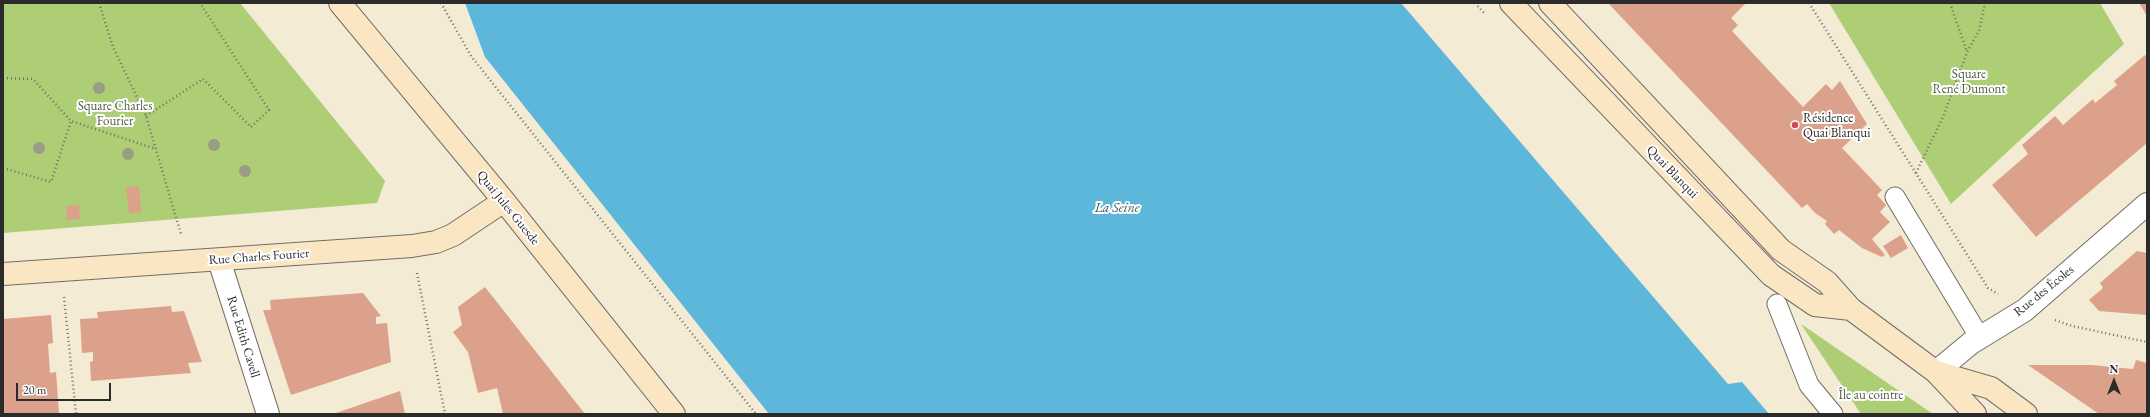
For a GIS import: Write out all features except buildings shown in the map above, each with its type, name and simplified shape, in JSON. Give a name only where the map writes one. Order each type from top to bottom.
[{"type":"main road","name":"Quai Jules Guesde","points":[[340,3],[504,201],[674,414]]},
{"type":"main road","name":"Quai Blanqui","points":[[1511,3],[1771,275],[1814,305],[1851,309]]},
{"type":"main road","name":"Quai Blanqui","points":[[1550,3],[1781,250],[1827,282],[1851,309],[1936,372],[1975,414]]},
{"type":"main road","name":"Rue Charles Fourier","points":[[3,274],[412,246],[436,242],[453,235],[504,201]]},
{"type":"main road","name":"Quai Blanqui","points":[[1936,372],[1991,388],[2026,414]]},
{"type":"street","name":"Rue des Écoles","points":[[1936,372],[1980,338],[2025,310],[2147,204]]},
{"type":"street","name":"Rue Edith Cavell","points":[[219,260],[268,414]]},
{"type":"lane","points":[[1895,197],[1980,338]]},
{"type":"lane","points":[[1777,304],[1809,385],[1833,414]]},
{"type":"path","points":[[99,3],[114,47],[146,116],[189,261]]},
{"type":"path","points":[[146,116],[203,78],[251,127],[269,110],[200,3]]},
{"type":"path","points":[[441,3],[471,56],[756,414]]},
{"type":"path","points":[[1809,3],[1988,288],[2025,310],[2072,326],[2147,342]]},
{"type":"path","points":[[1950,3],[1967,52]]},
{"type":"path","points":[[1916,173],[1943,117],[1967,52],[1979,31],[1986,3]]},
{"type":"path","points":[[3,78],[33,78],[70,121],[156,149]]},
{"type":"path","points":[[3,168],[51,182],[70,121]]},
{"type":"path","points":[[412,246],[445,414]]},
{"type":"path","points":[[61,269],[76,414]]},
{"type":"green space","name":"Square Charles Fourier","points":[[3,3],[240,3],[385,181],[377,203],[3,233]]},
{"type":"green space","name":"Square René Dumont","points":[[1829,3],[2100,3],[2124,44],[1951,204]]},
{"type":"green space","name":"Île au cointre","points":[[1801,324],[1933,414],[1861,414]]},
{"type":"water","name":"La Seine","points":[[465,3],[1401,3],[1728,384],[1742,382],[1769,414],[769,414],[485,57]]},
{"type":"place","name":"Résidence Quai Blanqui","points":[[1795,125]]}]
